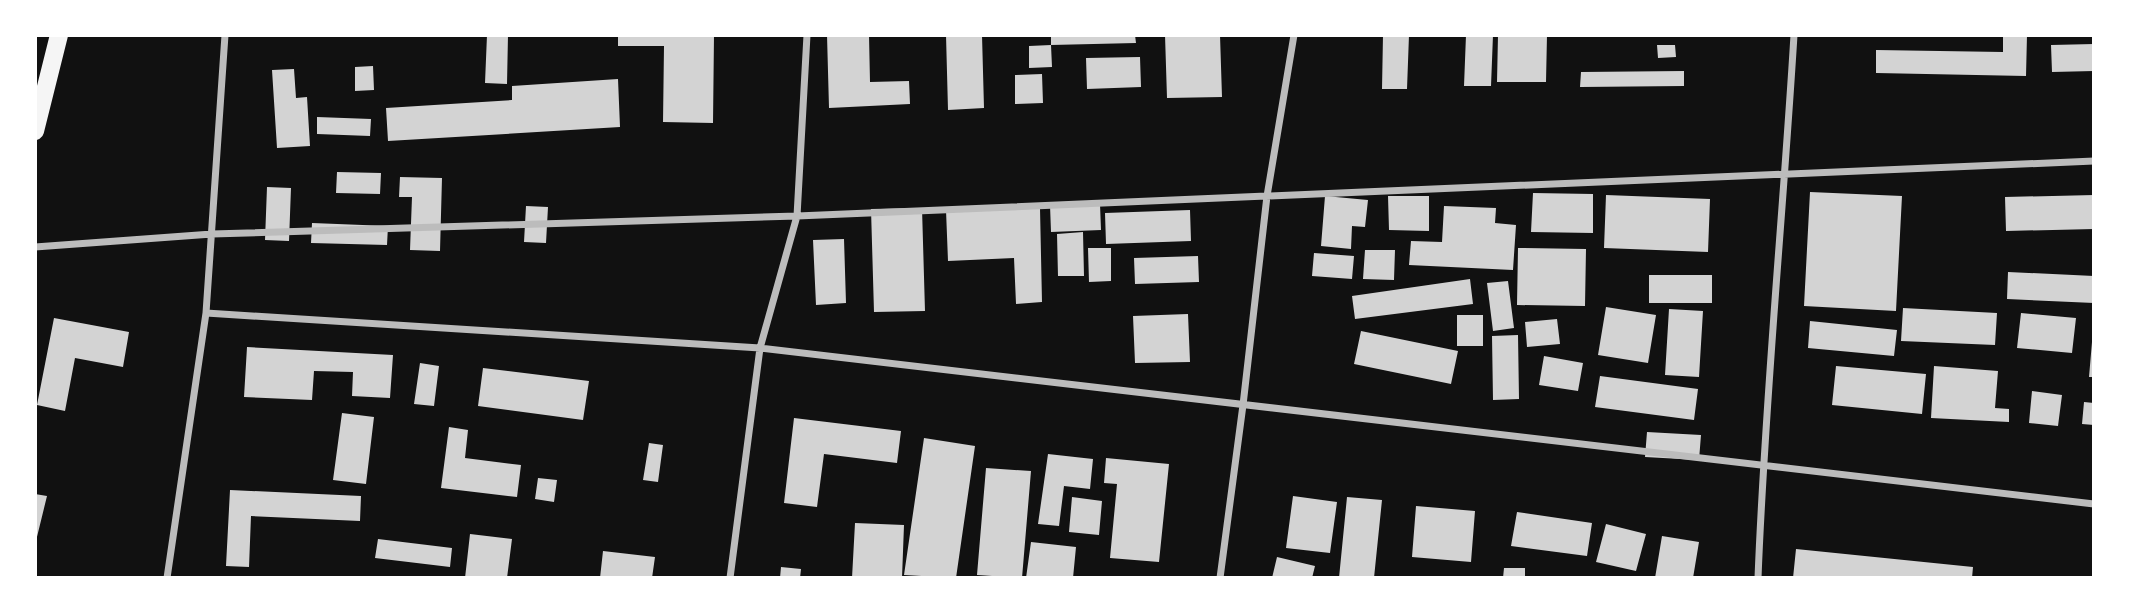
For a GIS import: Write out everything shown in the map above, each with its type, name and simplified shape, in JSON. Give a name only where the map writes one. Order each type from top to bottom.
[{"type":"main road","points":[[35,131],[60,35]]},
{"type":"street","points":[[167,578],[206,313],[225,35]]},
{"type":"street","points":[[730,578],[760,348],[797,216],[807,35]]},
{"type":"street","points":[[1220,578],[1267,195],[1294,35]]},
{"type":"street","points":[[1758,578],[1763,466],[1794,35]]},
{"type":"street","points":[[35,247],[212,234],[797,216],[2094,161]]},
{"type":"street","points":[[206,313],[760,348],[2094,504]]},
{"type":"building","points":[[487,35],[508,35],[507,84],[485,83]]},
{"type":"building","points":[[618,35],[714,35],[713,123],[663,122],[664,46],[618,46]]},
{"type":"building","points":[[827,35],[869,35],[870,82],[909,81],[910,104],[829,108]]},
{"type":"building","points":[[946,35],[982,35],[984,108],[948,110]]},
{"type":"building","points":[[1051,35],[1135,35],[1136,43],[1051,45]]},
{"type":"building","points":[[1165,35],[1220,35],[1222,97],[1167,98]]},
{"type":"building","points":[[1383,35],[1409,35],[1407,89],[1382,89]]},
{"type":"building","points":[[1466,35],[1493,35],[1491,86],[1464,86]]},
{"type":"building","points":[[1498,35],[1547,35],[1546,82],[1497,82]]},
{"type":"building","points":[[2003,35],[2027,35],[2026,76],[1876,73],[1876,50],[2003,52]]},
{"type":"building","points":[[2094,44],[2094,71],[2052,72],[2051,45]]},
{"type":"building","points":[[1051,45],[1052,67],[1029,68],[1029,46]]},
{"type":"building","points":[[1657,45],[1675,45],[1676,57],[1658,58]]},
{"type":"building","points":[[1140,57],[1141,87],[1087,89],[1086,58]]},
{"type":"building","points":[[373,66],[374,90],[355,91],[355,67]]},
{"type":"building","points":[[294,69],[296,98],[307,97],[310,146],[277,148],[272,70]]},
{"type":"building","points":[[1684,71],[1684,86],[1580,87],[1581,72]]},
{"type":"building","points":[[1042,74],[1043,103],[1015,104],[1015,75]]},
{"type":"building","points":[[618,79],[620,127],[388,141],[386,108],[512,100],[512,86]]},
{"type":"building","points":[[317,117],[371,119],[370,136],[317,134]]},
{"type":"building","points":[[337,172],[381,173],[380,194],[336,193]]},
{"type":"building","points":[[400,177],[442,178],[440,251],[410,250],[412,197],[399,197]]},
{"type":"building","points":[[267,187],[291,188],[289,241],[265,240]]},
{"type":"building","points":[[1810,192],[1902,196],[1896,311],[1804,306]]},
{"type":"building","points":[[1533,193],[1593,194],[1593,233],[1531,232]]},
{"type":"building","points":[[1606,195],[1710,199],[1708,252],[1604,248]]},
{"type":"building","points":[[2094,195],[2094,229],[2006,231],[2005,197]]},
{"type":"building","points":[[1325,196],[1368,200],[1365,227],[1352,226],[1351,249],[1321,246]]},
{"type":"building","points":[[1388,196],[1429,196],[1429,231],[1389,230]]},
{"type":"building","points":[[1100,204],[1101,230],[1051,232],[1050,205]]},
{"type":"building","points":[[526,206],[548,207],[546,243],[524,242]]},
{"type":"building","points":[[1444,206],[1496,208],[1495,223],[1516,225],[1513,270],[1409,265],[1411,241],[1442,242]]},
{"type":"building","points":[[922,208],[925,311],[874,312],[871,209]]},
{"type":"building","points":[[1040,208],[1042,302],[1016,304],[1014,258],[948,261],[946,210]]},
{"type":"building","points":[[1190,210],[1191,241],[1106,244],[1105,213]]},
{"type":"building","points":[[312,223],[388,226],[387,245],[311,243]]},
{"type":"building","points":[[1083,232],[1084,276],[1058,276],[1057,234]]},
{"type":"building","points":[[844,239],[846,303],[816,305],[813,240]]},
{"type":"building","points":[[1088,248],[1111,248],[1111,281],[1089,282]]},
{"type":"building","points":[[1518,248],[1586,249],[1585,306],[1517,305]]},
{"type":"building","points":[[1365,250],[1395,250],[1394,280],[1363,279]]},
{"type":"building","points":[[1314,253],[1354,256],[1352,279],[1312,276]]},
{"type":"building","points":[[1198,256],[1199,282],[1135,284],[1134,258]]},
{"type":"building","points":[[2008,272],[2094,276],[2094,303],[2007,299]]},
{"type":"building","points":[[1649,275],[1712,275],[1712,303],[1649,303]]},
{"type":"building","points":[[1470,279],[1473,304],[1355,319],[1352,296]]},
{"type":"building","points":[[1508,281],[1514,328],[1493,331],[1487,283]]},
{"type":"building","points":[[1606,307],[1656,315],[1648,363],[1598,355]]},
{"type":"building","points":[[1903,308],[1997,313],[1995,345],[1901,341]]},
{"type":"building","points":[[1669,309],[1703,311],[1699,377],[1665,375]]},
{"type":"building","points":[[2021,313],[2076,318],[2072,353],[2017,348]]},
{"type":"building","points":[[1188,314],[1190,362],[1135,363],[1133,316]]},
{"type":"building","points":[[1457,315],[1483,315],[1483,346],[1457,346]]},
{"type":"building","points":[[54,318],[129,332],[123,367],[75,358],[65,411],[37,405]]},
{"type":"building","points":[[1557,319],[1560,344],[1527,347],[1525,322]]},
{"type":"building","points":[[1810,321],[1897,330],[1894,356],[1808,348]]},
{"type":"building","points":[[1361,331],[1458,351],[1451,384],[1354,364]]},
{"type":"building","points":[[1518,335],[1519,399],[1493,400],[1492,336]]},
{"type":"building","points":[[2092,342],[2094,377],[2089,377]]},
{"type":"building","points":[[247,347],[393,355],[390,398],[352,396],[353,372],[314,371],[312,400],[244,397]]},
{"type":"building","points":[[1544,356],[1583,363],[1578,391],[1539,385]]},
{"type":"building","points":[[420,363],[439,366],[434,406],[414,404]]},
{"type":"building","points":[[1836,366],[1926,374],[1922,414],[1832,405]]},
{"type":"building","points":[[1934,366],[1998,371],[1995,408],[2009,409],[2009,422],[1931,418]]},
{"type":"building","points":[[483,368],[589,381],[583,420],[478,406]]},
{"type":"building","points":[[1600,376],[1698,389],[1694,420],[1595,407]]},
{"type":"building","points":[[2032,391],[2062,395],[2058,426],[2029,423]]},
{"type":"building","points":[[2084,402],[2094,403],[2094,425],[2082,424]]},
{"type":"building","points":[[342,413],[374,417],[366,484],[333,480]]},
{"type":"building","points":[[794,418],[901,431],[897,463],[824,454],[817,507],[784,503]]},
{"type":"building","points":[[449,427],[468,430],[465,458],[521,465],[517,497],[441,488]]},
{"type":"building","points":[[1647,432],[1701,435],[1699,460],[1645,457]]},
{"type":"building","points":[[924,438],[975,446],[956,578],[904,575]]},
{"type":"building","points":[[649,443],[663,445],[658,482],[643,480]]},
{"type":"building","points":[[1048,454],[1093,459],[1090,489],[1064,486],[1059,526],[1038,524]]},
{"type":"building","points":[[1106,458],[1169,464],[1159,562],[1110,558],[1117,484],[1104,483]]},
{"type":"building","points":[[986,468],[1031,471],[1022,578],[977,575]]},
{"type":"building","points":[[538,478],[557,480],[554,502],[535,499]]},
{"type":"building","points":[[230,490],[361,496],[360,521],[251,516],[249,567],[226,566]]},
{"type":"building","points":[[35,494],[47,496],[36,541],[35,541]]},
{"type":"building","points":[[1293,496],[1337,502],[1330,553],[1286,548]]},
{"type":"building","points":[[1072,497],[1102,501],[1099,535],[1069,532]]},
{"type":"building","points":[[1347,497],[1382,500],[1374,578],[1339,578]]},
{"type":"building","points":[[1416,506],[1475,511],[1471,562],[1412,557]]},
{"type":"building","points":[[1517,512],[1592,523],[1587,556],[1511,546]]},
{"type":"building","points":[[855,523],[904,525],[902,578],[852,578]]},
{"type":"building","points":[[1606,524],[1646,534],[1636,571],[1596,562]]},
{"type":"building","points":[[470,534],[512,539],[507,578],[465,578]]},
{"type":"building","points":[[1662,536],[1699,542],[1693,578],[1655,578]]},
{"type":"building","points":[[378,539],[452,548],[450,567],[375,558]]},
{"type":"building","points":[[1031,542],[1076,547],[1073,578],[1026,578]]},
{"type":"building","points":[[1796,549],[1973,567],[1972,578],[1793,578]]},
{"type":"building","points":[[603,551],[655,557],[652,578],[600,578]]},
{"type":"building","points":[[1277,557],[1315,566],[1312,578],[1272,578]]},
{"type":"building","points":[[781,567],[801,569],[800,578],[780,578]]},
{"type":"building","points":[[1504,568],[1525,568],[1525,578],[1503,578]]}]
